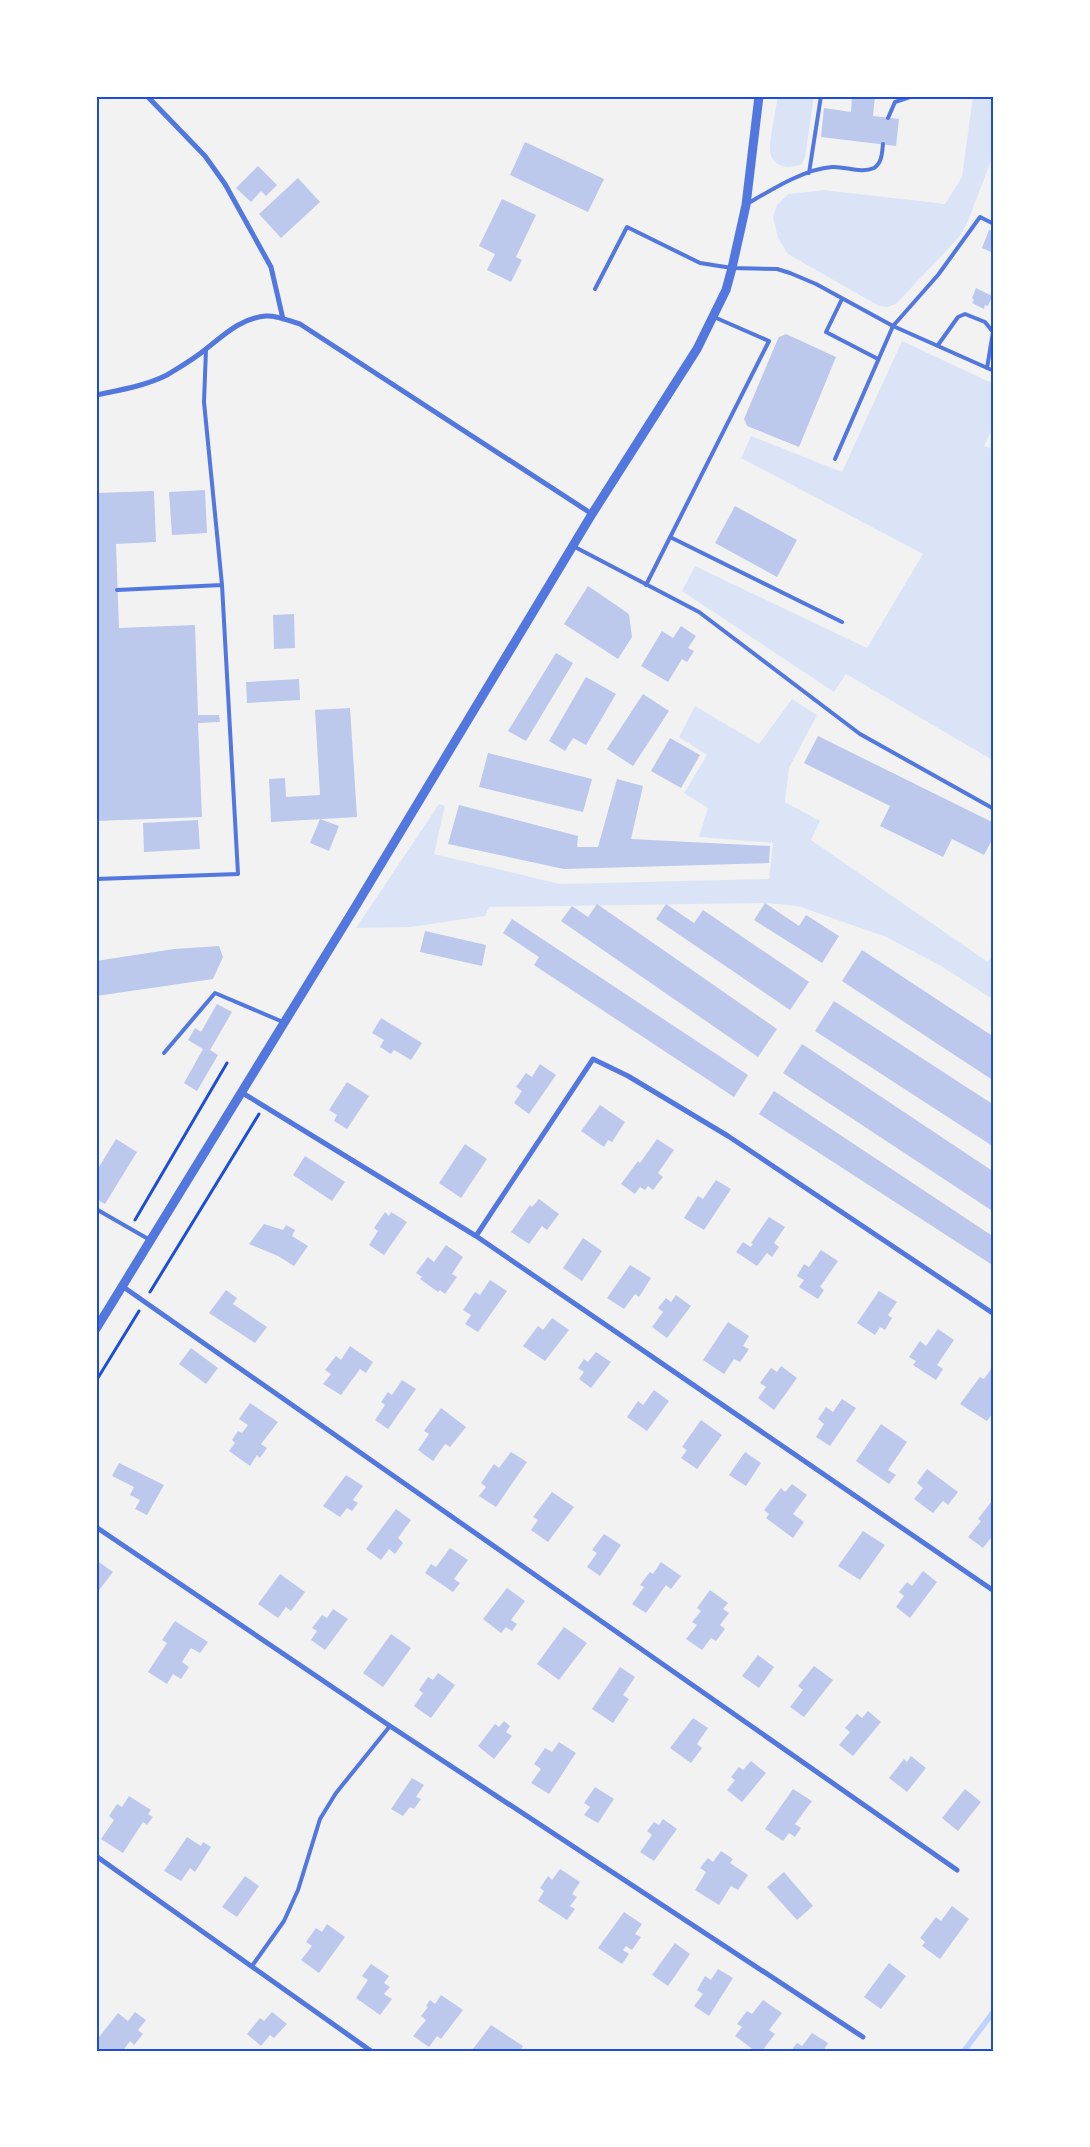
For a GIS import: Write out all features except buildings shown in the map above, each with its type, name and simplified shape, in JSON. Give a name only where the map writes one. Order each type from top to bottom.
[{"type":"street","points":[[147,96],[205,156],[225,184],[271,268],[283,319]]},
{"type":"street","points":[[96,1329],[284,1023],[592,514],[697,349],[726,290],[732,268],[746,205],[759,96]]},
{"type":"street","points":[[96,395],[140,385],[165,375],[206,349],[218,337],[250,320],[267,316],[283,319],[300,324],[592,514]]},
{"type":"street","points":[[476,1236],[593,1059],[628,1076],[728,1136],[994,1314]]},
{"type":"street","points":[[241,1092],[476,1236],[994,1591]]},
{"type":"street","points":[[122,1286],[957,1870]]},
{"type":"street","points":[[96,1527],[390,1726],[863,2037]]},
{"type":"street","points":[[96,1856],[371,2051]]},
{"type":"lane","points":[[809,173],[821,96]]},
{"type":"lane","points":[[888,118],[895,102],[913,96]]},
{"type":"lane","points":[[746,205],[777,186],[809,173],[831,167],[867,170],[876,167],[882,159],[883,144]]},
{"type":"lane","points":[[835,459],[893,326],[938,275],[980,217],[994,224]]},
{"type":"lane","points":[[595,288],[627,227],[700,263],[732,268],[777,269],[816,284],[893,326],[994,371]]},
{"type":"lane","points":[[842,299],[826,332],[878,358]]},
{"type":"lane","points":[[938,345],[958,318],[965,314],[985,322],[993,332],[987,368]]},
{"type":"lane","points":[[646,584],[769,341],[714,317]]},
{"type":"lane","points":[[96,879],[238,874],[222,585],[204,402],[206,349]]},
{"type":"lane","points":[[670,537],[842,622]]},
{"type":"lane","points":[[573,546],[699,612],[860,734],[994,809]]},
{"type":"lane","points":[[117,590],[222,585]]},
{"type":"lane","points":[[164,1053],[215,993],[284,1023]]},
{"type":"lane","points":[[96,1209],[150,1240]]},
{"type":"lane","points":[[252,1966],[284,1921],[298,1890],[320,1819],[336,1793],[390,1726]]},
{"type":"path","points":[[130,1227],[227,1063]]},
{"type":"path","points":[[96,1380],[264,1106]]},
{"type":"shaded area","points":[[778,96],[814,96],[805,157],[802,164],[798,166],[788,167],[779,165],[772,158],[770,152]]},
{"type":"shaded area","points":[[973,96],[994,96],[994,153],[968,221],[960,236],[896,304],[887,307],[879,306],[788,254],[778,238],[773,217],[777,205],[788,194],[824,190],[945,204],[962,177]]},
{"type":"shaded area","points":[[902,341],[994,384],[994,425],[984,446],[994,449],[994,761],[846,674],[834,692],[682,591],[695,566],[867,648],[923,554],[741,458],[751,436],[842,472]]},
{"type":"shaded area","points":[[792,699],[817,715],[789,768],[785,802],[820,821],[811,840],[988,962],[994,954],[994,1000],[941,966],[886,937],[798,906],[765,903],[489,907],[485,916],[411,927],[356,928],[439,804],[445,806],[434,854],[560,884],[769,879],[773,843],[699,837],[708,808],[684,793],[707,755],[679,737],[695,706],[759,744]]},
{"type":"waterway","points":[[964,2051],[994,2011]]}]
